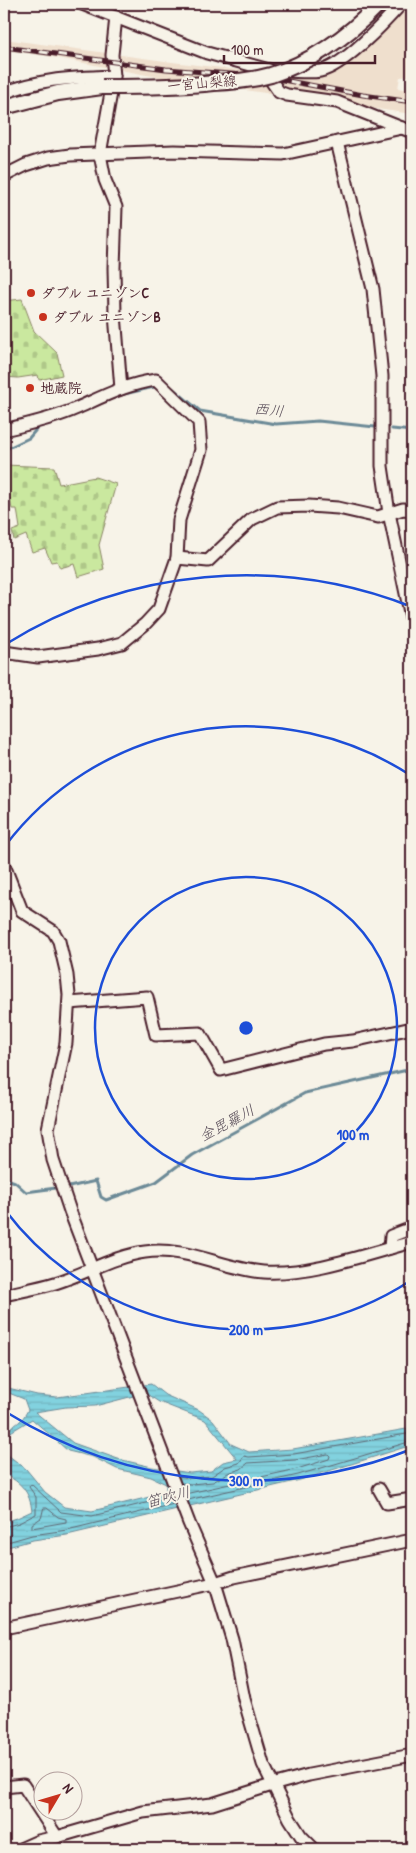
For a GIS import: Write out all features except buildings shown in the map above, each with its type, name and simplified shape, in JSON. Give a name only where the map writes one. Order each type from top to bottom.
[{"type":"main road","name":"一宮山梨線","points":[[4,107],[58,93],[102,87],[173,87],[234,82],[270,75],[305,60],[328,47],[352,30],[379,4]]},
{"type":"street","points":[[82,4],[207,53],[276,72]]},
{"type":"street","points":[[401,4],[381,27],[345,58],[322,71],[265,72],[278,92],[337,102],[407,130]]},
{"type":"street","points":[[116,17],[112,55],[114,76],[100,154],[105,180],[116,207],[115,314],[121,389]]},
{"type":"street","points":[[4,93],[16,88],[60,78],[114,76]]},
{"type":"street","points":[[4,176],[26,165],[48,158],[70,155],[174,151],[282,154],[407,130]]},
{"type":"street","points":[[337,142],[373,289],[382,376],[382,466],[412,622]]},
{"type":"street","points":[[4,430],[73,410],[98,397],[139,382],[156,380],[199,422],[201,450],[179,520],[177,558],[159,609],[145,624],[122,643],[98,649],[38,657],[4,652]]},
{"type":"street","points":[[177,558],[208,561],[252,519],[277,507],[309,506],[338,508],[378,517],[403,509],[412,510]]},
{"type":"street","points":[[4,865],[22,912],[53,931],[59,940],[67,975],[69,1003],[66,1043],[48,1129],[52,1160],[189,1523],[215,1583],[232,1639],[253,1737],[272,1785],[301,1836],[314,1849]]},
{"type":"street","points":[[69,1003],[147,997],[156,1035],[200,1033],[221,1070],[324,1044],[412,1028]]},
{"type":"street","points":[[390,1248],[391,1236],[412,1228]]},
{"type":"street","points":[[4,1295],[54,1283],[145,1252],[168,1251],[192,1255],[262,1272],[296,1271],[412,1242]]},
{"type":"street","points":[[379,1489],[387,1503],[412,1499]]},
{"type":"street","points":[[4,1628],[412,1540]]},
{"type":"street","points":[[20,1849],[38,1841],[143,1812],[212,1804],[272,1785],[412,1755]]},
{"type":"street","points":[[4,1787],[23,1785],[57,1837]]},
{"type":"shaded area","points":[[401,4],[412,4],[412,76],[400,77],[398,88],[412,91],[412,114],[168,79],[47,56],[4,50],[4,39],[305,78],[322,71]]},
{"type":"green space","points":[[22,299],[34,331],[57,353],[62,375],[39,380],[38,375],[18,378],[4,377],[4,301]]},
{"type":"green space","points":[[4,465],[54,467],[59,484],[95,477],[116,484],[99,545],[104,569],[78,577],[74,564],[60,568],[57,561],[51,562],[45,548],[32,552],[26,535],[14,540],[12,531],[20,528],[17,509],[12,509],[7,486],[4,486]]},
{"type":"water","name":"笛吹川","points":[[151,1384],[165,1395],[199,1410],[213,1420],[231,1444],[249,1452],[293,1449],[412,1428],[412,1445],[300,1480],[4,1548],[4,1522],[32,1511],[24,1488],[4,1474],[4,1452],[26,1469],[45,1492],[64,1507],[92,1511],[166,1493],[166,1484],[151,1477],[117,1469],[93,1457],[68,1451],[32,1419],[4,1436],[4,1430],[18,1423],[28,1410],[24,1399],[4,1391],[4,1387],[37,1395],[57,1397]],"holes":[[[145,1393],[159,1402],[205,1420],[237,1459],[223,1462],[211,1471],[190,1473],[152,1467],[118,1459],[73,1443],[35,1412],[66,1407],[95,1406]]]},
{"type":"waterway","name":"西川","points":[[120,395],[154,387]]},
{"type":"waterway","name":"西川","points":[[171,387],[200,411],[276,424],[318,421],[375,427]]},
{"type":"waterway","name":"西川","points":[[4,450],[29,438],[40,425]]},
{"type":"waterway","name":"西川","points":[[392,429],[412,431]]},
{"type":"waterway","name":"金毘羅川","points":[[69,1187],[96,1181],[101,1197],[106,1200],[156,1182],[192,1155],[305,1093],[412,1069]]},
{"type":"waterway","name":"金毘羅川","points":[[4,1178],[15,1182],[26,1192],[56,1188]]},
{"type":"railway","points":[[4,47],[166,69],[267,77],[412,102]]},
{"type":"place","name":"ダブル ユニゾンC","points":[[31,293]]},
{"type":"place","name":"ダブル ユニゾンB","points":[[43,317]]},
{"type":"place","name":"地蔵院","points":[[30,388]]}]
